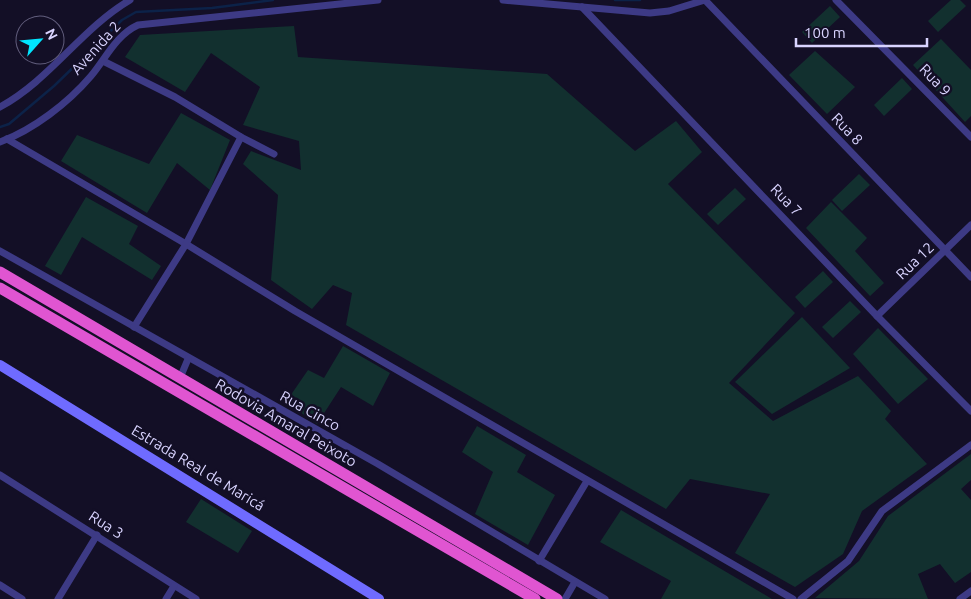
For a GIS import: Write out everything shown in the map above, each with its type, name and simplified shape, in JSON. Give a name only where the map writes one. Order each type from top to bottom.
[{"type":"highway","name":"Rodovia Amaral Peixoto","points":[[0,272],[557,599]]},
{"type":"highway","name":"Rodovia Amaral Peixoto","points":[[0,288],[535,599]]},
{"type":"main road","name":"Estrada Real de Maricá","points":[[0,365],[379,599]]},
{"type":"street","points":[[0,107],[29,88],[116,8],[130,0]]},
{"type":"street","name":"Avenida 2","points":[[3,140],[59,106],[91,76],[122,35],[138,25],[378,0]]},
{"type":"street","points":[[503,0],[650,14],[669,11],[705,0]]},
{"type":"street","name":"Rua 8","points":[[705,0],[971,277]]},
{"type":"street","name":"Rua 9","points":[[836,0],[971,137]]},
{"type":"street","name":"Rua 7","points":[[582,7],[877,316],[971,411]]},
{"type":"street","points":[[103,61],[175,97],[241,137],[274,154]]},
{"type":"street","points":[[134,327],[186,244],[241,137]]},
{"type":"street","points":[[3,140],[186,244],[295,311],[792,599]]},
{"type":"street","name":"Rua 12","points":[[877,316],[971,225]]},
{"type":"street","name":"Rua Cinco","points":[[0,251],[188,359],[378,464],[604,599]]},
{"type":"street","points":[[180,378],[188,359]]},
{"type":"street","points":[[801,599],[848,561],[882,511],[971,445]]},
{"type":"street","name":"Rua 3","points":[[0,475],[196,599]]},
{"type":"street","points":[[538,561],[587,481]]},
{"type":"street","points":[[58,599],[97,535]]},
{"type":"street","points":[[565,599],[575,582]]},
{"type":"street","points":[[0,585],[22,599]]},
{"type":"street","points":[[166,599],[174,586]]},
{"type":"street","points":[[960,599],[971,591]]},
{"type":"green space","points":[[951,0],[960,0],[966,6],[938,32],[928,21]]},
{"type":"green space","points":[[830,6],[840,17],[812,43],[802,32]]},
{"type":"green space","points":[[294,26],[298,57],[547,74],[635,151],[676,121],[702,152],[668,184],[795,313],[729,383],[773,421],[858,376],[891,411],[885,419],[927,464],[862,511],[843,554],[795,587],[735,553],[770,494],[690,479],[666,509],[346,325],[352,293],[333,285],[312,309],[271,280],[278,195],[243,164],[251,151],[301,170],[299,141],[243,125],[260,87],[211,53],[185,92],[125,57],[140,35]]},
{"type":"green space","points":[[941,39],[971,70],[971,116],[965,122],[913,65]]},
{"type":"green space","points":[[815,51],[855,87],[827,114],[789,75]]},
{"type":"green space","points":[[902,78],[912,89],[884,116],[874,105]]},
{"type":"green space","points":[[181,113],[230,140],[210,190],[177,163],[147,213],[61,161],[77,135],[149,164]]},
{"type":"green space","points":[[859,174],[870,185],[842,211],[832,200]]},
{"type":"green space","points":[[735,188],[746,199],[718,225],[707,214]]},
{"type":"green space","points":[[86,197],[138,226],[129,244],[161,266],[152,280],[82,237],[61,275],[45,266]]},
{"type":"green space","points":[[831,202],[867,238],[855,251],[884,283],[870,296],[806,228]]},
{"type":"green space","points":[[823,271],[833,282],[805,308],[795,297]]},
{"type":"green space","points":[[850,301],[861,312],[833,338],[822,327]]},
{"type":"green space","points":[[802,317],[850,368],[772,414],[735,382]]},
{"type":"green space","points":[[878,328],[928,379],[898,404],[853,354]]},
{"type":"green space","points":[[343,346],[390,373],[373,406],[341,387],[317,424],[286,402],[308,370],[324,378]]},
{"type":"green space","points":[[477,426],[526,455],[517,472],[555,495],[528,545],[475,514],[493,472],[462,452]]},
{"type":"green space","points":[[971,454],[971,480],[961,489],[971,500],[971,572],[955,583],[940,564],[918,574],[928,599],[815,598],[859,561],[888,516]]},
{"type":"green space","points":[[201,499],[252,531],[238,553],[186,522]]},
{"type":"green space","points":[[621,510],[772,599],[661,599],[671,581],[600,542]]},
{"type":"waterway","points":[[0,127],[9,124],[54,86],[122,20],[136,12],[212,8],[273,0]]},
{"type":"waterway","points":[[615,0],[640,0]]}]
